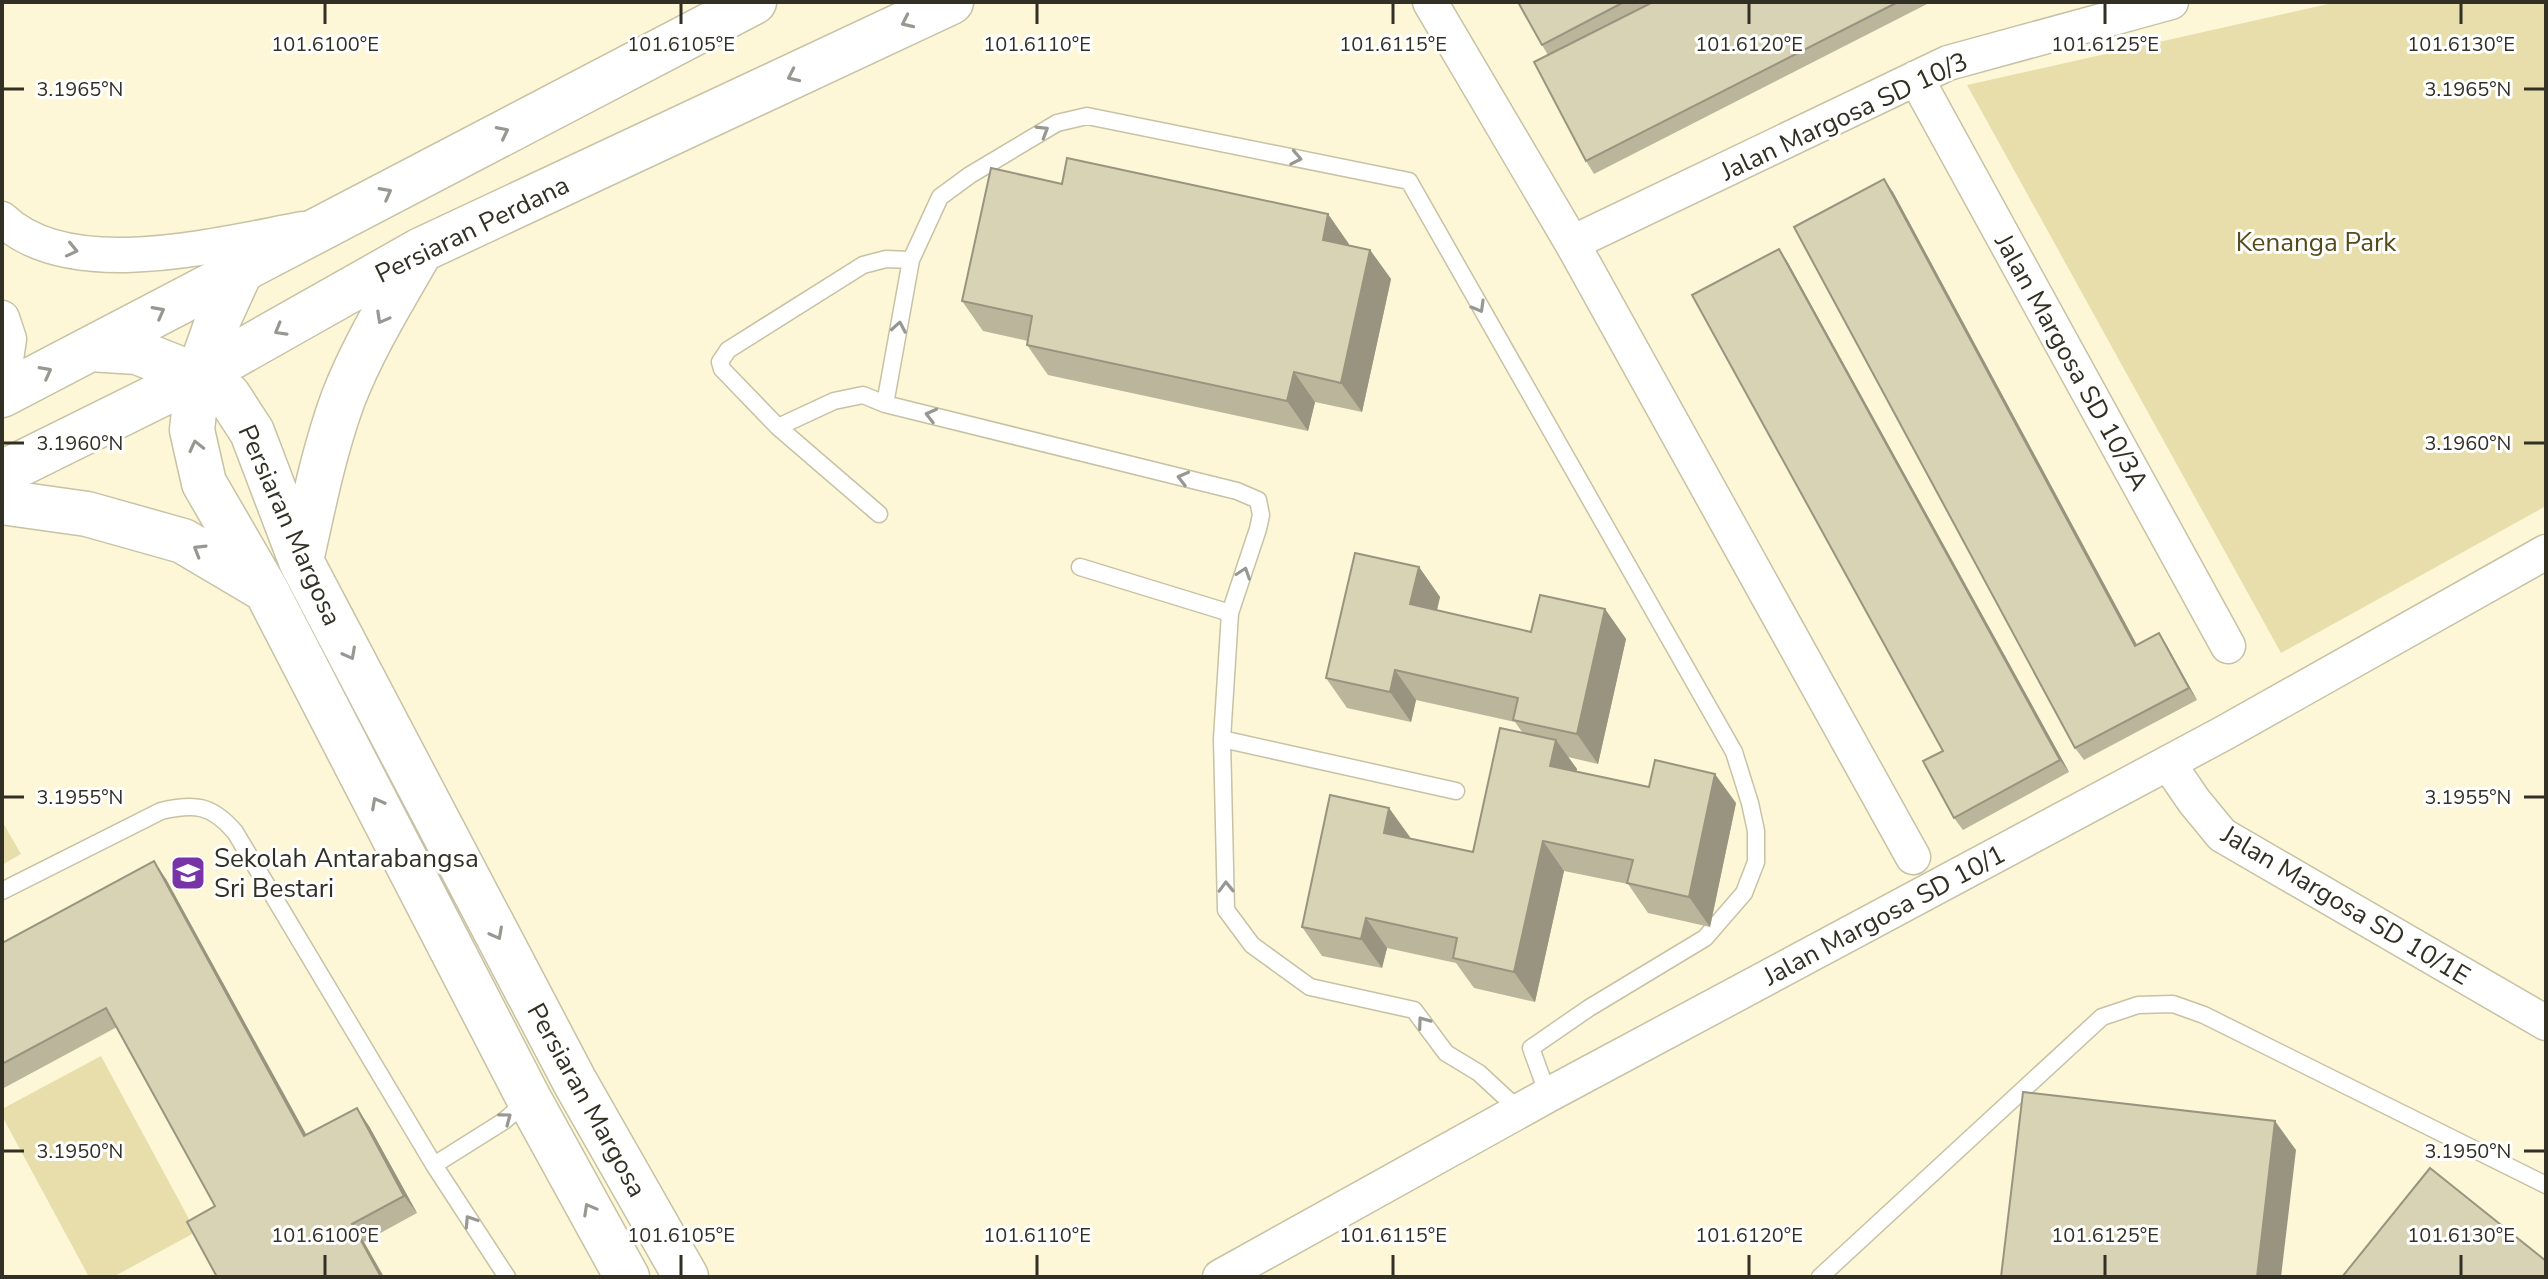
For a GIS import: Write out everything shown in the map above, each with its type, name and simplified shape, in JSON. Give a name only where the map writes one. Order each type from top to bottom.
[{"type":"main road","points":[[2,395],[754,2]]},
{"type":"main road","name":"Persiaran Perdana","points":[[2,473],[198,376],[421,250],[951,2]]},
{"type":"main road","points":[[301,561],[322,467],[344,398],[370,340],[421,250]]},
{"type":"main road","points":[[90,349],[137,352],[198,376],[216,325],[242,268]]},
{"type":"main road","name":"Persiaran Margosa","points":[[627,1277],[529,1099],[266,590],[204,483],[192,430],[198,376],[228,395],[252,432],[301,561],[575,1082],[686,1277]]},
{"type":"main road","points":[[2,502],[87,514],[183,541],[266,590]]},
{"type":"street","points":[[1430,2],[1572,243],[1913,857]]},
{"type":"street","name":"Jalan Margosa SD 10/3","points":[[1572,243],[1948,63],[2171,2]]},
{"type":"street","name":"Jalan Margosa SD 10/3A","points":[[1916,78],[2228,646]]},
{"type":"street","points":[[2,219],[17,233],[77,252],[144,255],[325,225]]},
{"type":"street","points":[[2,318],[9,339],[2,386]]},
{"type":"street","name":"Jalan Margosa SD 10/1","points":[[1220,1277],[1534,1103],[2542,559]]},
{"type":"street","name":"Jalan Margosa SD 10/1E","points":[[2168,763],[2222,835],[2546,1023]]},
{"type":"lane","points":[[885,404],[911,260],[940,197],[970,175],[1057,123],[1087,116],[1409,181],[1734,752],[1756,831],[1756,862],[1744,893],[1705,938],[1589,1008],[1531,1048],[1534,1103]]},
{"type":"lane","points":[[879,514],[778,427],[722,369],[720,362],[728,350],[863,265],[886,259],[911,260]]},
{"type":"lane","points":[[778,427],[834,401],[863,395],[885,404],[1237,491],[1258,500],[1261,515],[1258,529],[1230,613],[1222,739],[1226,910],[1252,945],[1310,987],[1414,1010],[1446,1053],[1534,1103]]},
{"type":"lane","points":[[1080,567],[1230,613]]},
{"type":"lane","points":[[1222,739],[1456,791]]},
{"type":"lane","points":[[2,891],[161,811],[182,806],[204,808],[222,817],[235,832],[434,1165],[507,1277]]},
{"type":"lane","points":[[1832,1274],[2102,1017],[2138,1005],[2173,1004],[2204,1015],[2546,1185]]},
{"type":"lane","points":[[434,1165],[504,1121],[529,1099]]},
{"type":"green space","name":"Kenanga Park","points":[[2337,2],[2546,2],[2546,506],[2281,653],[1967,85]]},
{"type":"green space","points":[[2,821],[21,854],[2,865]]},
{"type":"green space","points":[[101,1056],[196,1232],[113,1277],[89,1277],[2,1116],[2,1109]]},
{"type":"building","points":[[1518,2],[1624,2],[1542,45]]},
{"type":"building","points":[[1653,2],[1898,2],[1586,161],[1534,62]]},
{"type":"building","points":[[1067,158],[1328,214],[1323,240],[1370,250],[1341,383],[1294,372],[1287,401],[1027,345],[1032,316],[962,301],[991,168],[1062,184]]},
{"type":"building","points":[[1884,179],[2135,646],[2159,633],[2189,688],[2075,748],[1794,227]]},
{"type":"building","points":[[1779,249],[2060,760],[1954,818],[1923,761],[1943,751],[1692,295]]},
{"type":"building","points":[[1355,553],[1419,567],[1410,604],[1531,632],[1540,595],[1605,609],[1577,734],[1513,720],[1518,698],[1395,670],[1390,692],[1326,678]]},
{"type":"building","points":[[1500,728],[1556,740],[1550,766],[1649,787],[1655,760],[1715,774],[1689,897],[1627,883],[1633,860],[1543,841],[1514,972],[1453,958],[1457,938],[1366,918],[1361,939],[1302,927],[1330,795],[1389,808],[1384,833],[1473,852]]},
{"type":"building","points":[[154,861],[304,1136],[357,1108],[404,1196],[352,1224],[381,1277],[217,1277],[187,1222],[215,1206],[106,1008],[2,1064],[2,943]]},
{"type":"building","points":[[2023,1092],[2275,1121],[2257,1277],[2001,1277]]},
{"type":"building","points":[[2430,1168],[2546,1261],[2546,1277],[2342,1277]]},
{"type":"place","name":"Sekolah Antarabangsa Sri Bestari","points":[[188,873]]}]
